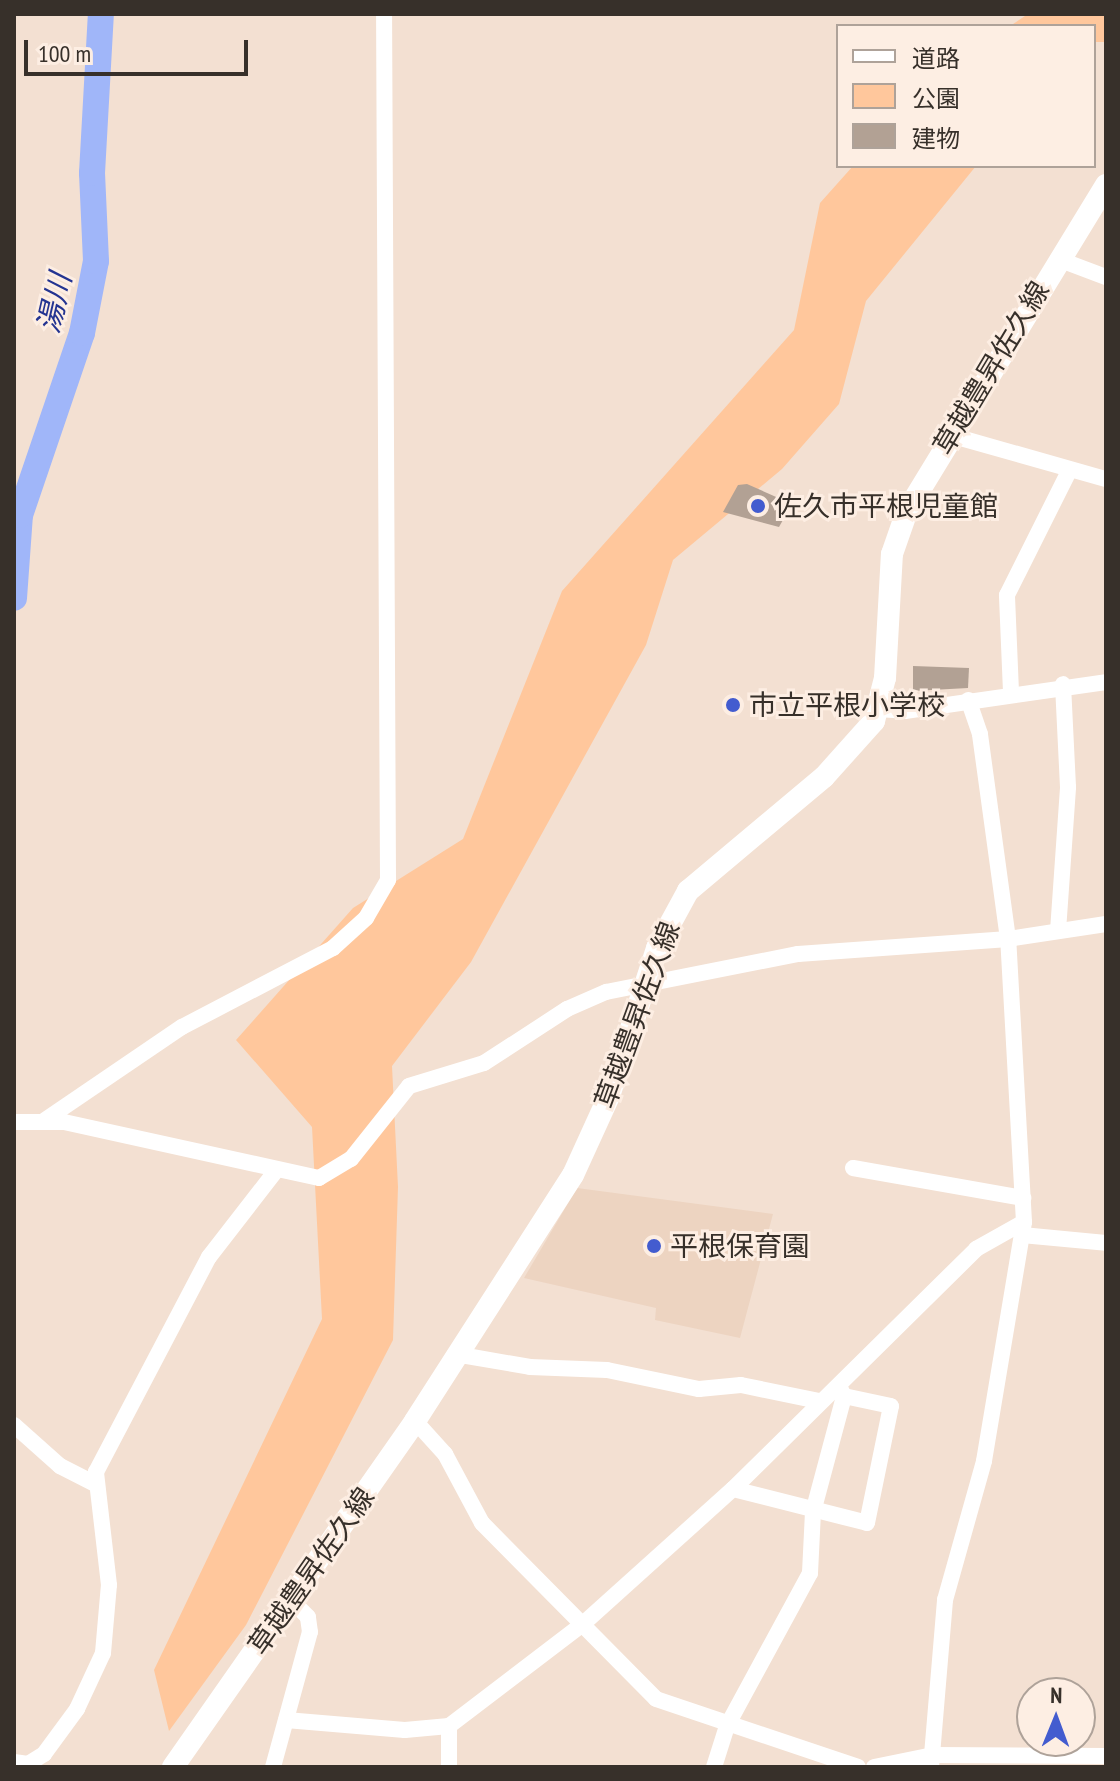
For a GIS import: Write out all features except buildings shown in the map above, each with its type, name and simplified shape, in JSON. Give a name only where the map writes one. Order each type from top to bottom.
[{"type":"main road","name":"草越豊昇佐久線","points":[[173,1767],[415,1421],[455,1354],[573,1175],[609,1096],[657,948],[688,891],[844,757],[878,709],[896,539],[950,435],[1106,185]]},
{"type":"street","points":[[45,1120],[182,1027],[333,948],[366,918],[388,880],[384,14]]},
{"type":"street","points":[[1058,259],[1106,277]]},
{"type":"street","points":[[950,435],[1068,473],[1106,479]]},
{"type":"street","points":[[1011,692],[1007,595],[1068,473]]},
{"type":"street","points":[[878,709],[905,711],[1063,684],[1106,682]]},
{"type":"street","points":[[1058,931],[1068,787],[1063,684]]},
{"type":"street","points":[[932,1761],[945,1600],[984,1461],[1023,1228],[1008,939],[980,734],[968,700]]},
{"type":"street","points":[[14,1122],[45,1120],[275,1172],[328,1175],[351,1159],[409,1086],[474,1068],[583,1001],[647,982],[798,954],[1008,939],[1106,924]]},
{"type":"street","points":[[853,1168],[1023,1198]]},
{"type":"street","points":[[14,1762],[28,1764],[44,1754],[77,1709],[103,1653],[109,1585],[94,1483],[209,1257],[275,1172]]},
{"type":"street","points":[[286,1720],[405,1730],[449,1726],[584,1623],[733,1489],[819,1401],[841,1390],[976,1249],[1023,1228],[1106,1243]]},
{"type":"street","points":[[455,1354],[530,1367],[607,1370],[699,1389],[741,1385],[819,1401]]},
{"type":"street","points":[[733,1489],[813,1512],[867,1523],[891,1406],[841,1390]]},
{"type":"street","points":[[714,1767],[727,1726],[805,1585],[816,1550],[813,1512],[841,1390]]},
{"type":"street","points":[[415,1421],[445,1454],[482,1523],[656,1699],[727,1726],[858,1767]]},
{"type":"street","points":[[14,1425],[60,1466],[94,1483]]},
{"type":"street","points":[[273,1767],[310,1625],[292,1601]]},
{"type":"street","points":[[449,1726],[449,1767]]},
{"type":"street","points":[[874,1767],[932,1761],[1106,1756]]},
{"type":"shaded area","name":"平根保育園","points":[[577,1188],[773,1214],[740,1338],[655,1320],[656,1308],[524,1278]]},
{"type":"green space","points":[[1028,14],[1106,14],[1106,42],[1096,42],[1096,24],[1013,24]]},
{"type":"green space","points":[[851,168],[974,168],[866,301],[839,404],[782,469],[673,560],[646,645],[471,962],[392,1066],[398,1187],[393,1340],[246,1625],[169,1731],[154,1670],[322,1319],[312,1127],[236,1040],[353,908],[463,839],[562,591],[794,330],[820,203]]},
{"type":"waterway","name":"湯川","points":[[14,598],[20,515],[82,333],[96,261],[92,173],[101,14]]},
{"type":"place","name":"佐久市平根児童館","points":[[758,506]]},
{"type":"place","name":"市立平根小学校","points":[[733,705]]},
{"type":"place","name":"平根保育園","points":[[654,1246]]}]
